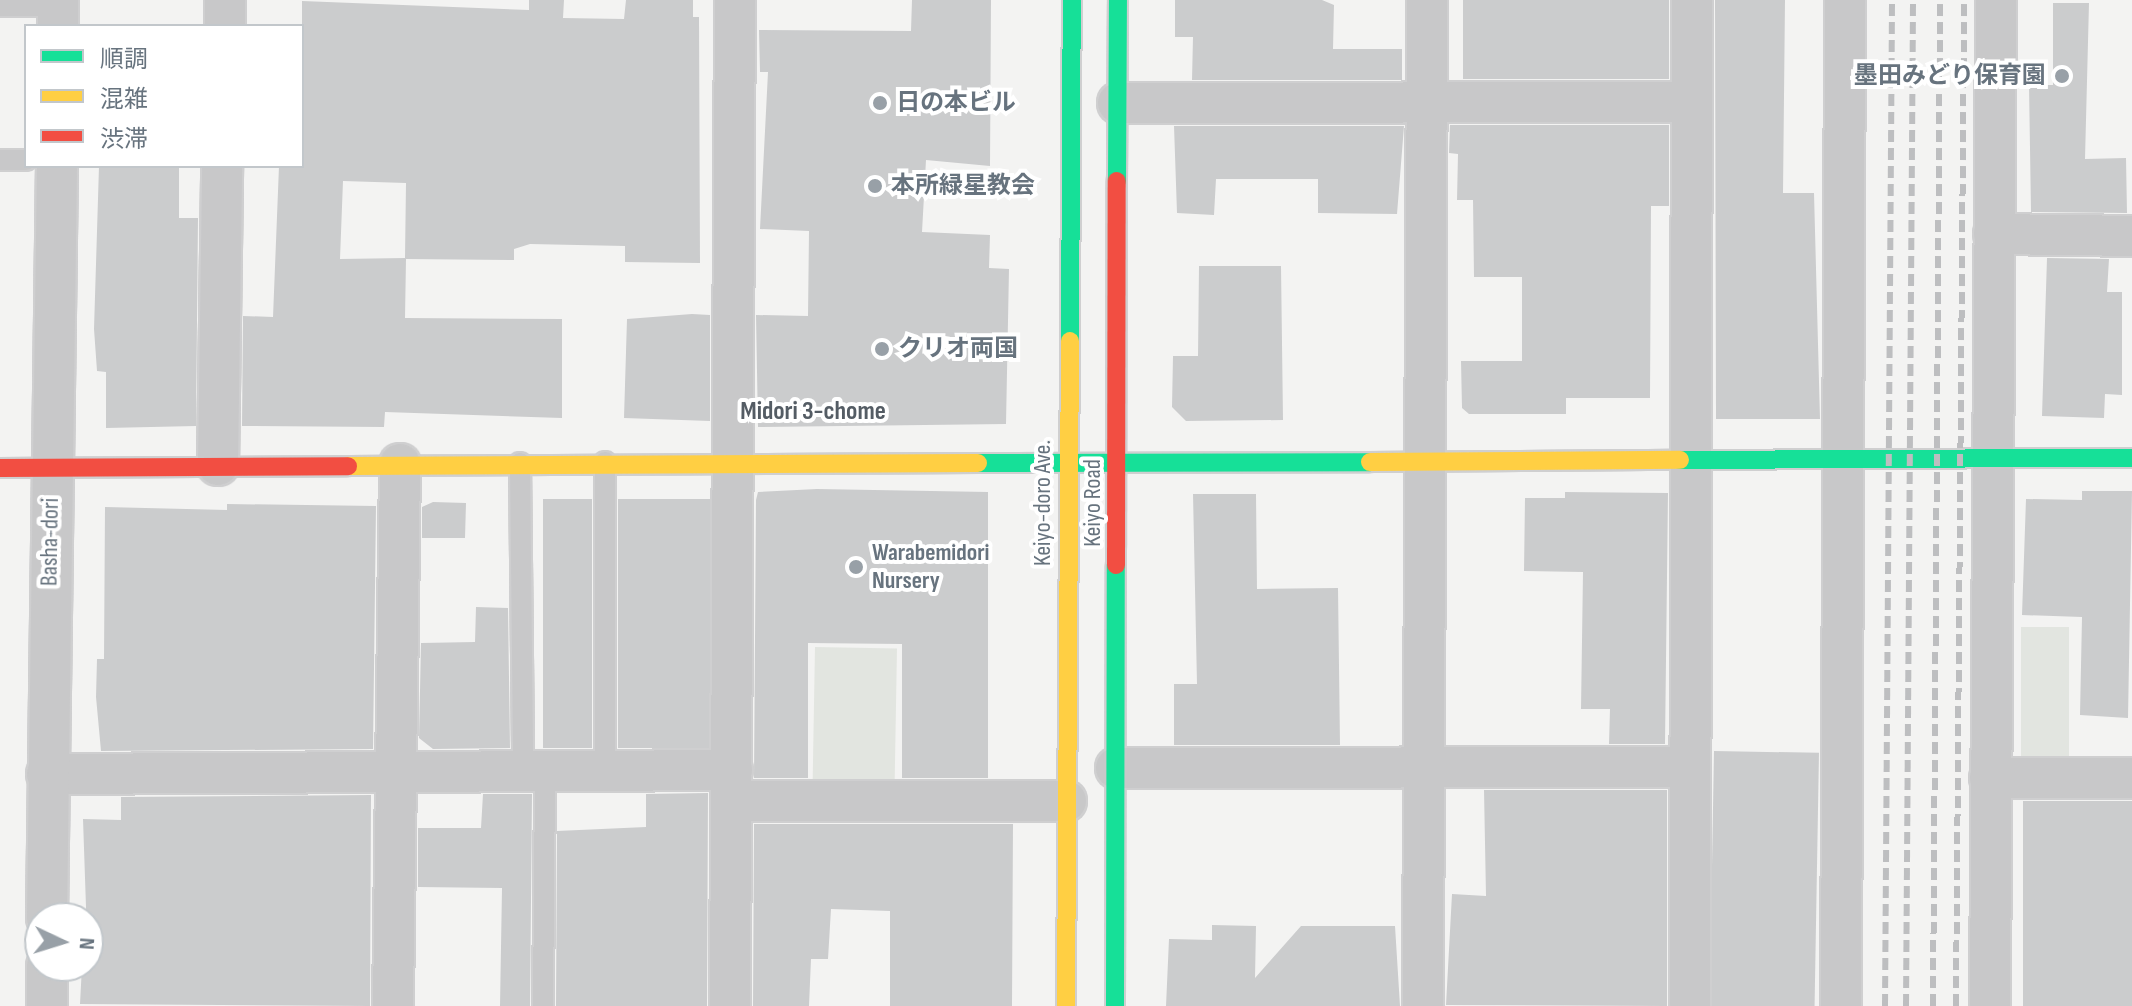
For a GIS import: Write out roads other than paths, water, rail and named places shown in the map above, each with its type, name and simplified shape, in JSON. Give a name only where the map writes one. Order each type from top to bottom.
[{"type":"main road","name":"Keiyo-doro Ave.","points":[[1066,1006],[1072,0]]},
{"type":"main road","name":"Keiyo Road","points":[[1115,1006],[1118,0]]},
{"type":"main road","points":[[0,468],[1428,456],[2132,458]]},
{"type":"street","points":[[225,0],[225,24]]},
{"type":"street","points":[[730,1006],[737,461],[735,0]]},
{"type":"street","points":[[1423,1006],[1422,768],[1428,456],[1427,0]]},
{"type":"street","points":[[1690,1006],[1688,457],[1692,0]]},
{"type":"street","points":[[1841,1006],[1845,0]]},
{"type":"street","points":[[1990,1006],[1996,0]]},
{"type":"street","points":[[1118,103],[1692,102]]},
{"type":"street","name":"Basha-dori","points":[[47,902],[50,466],[57,168]]},
{"type":"street","points":[[218,465],[222,168]]},
{"type":"street","points":[[1994,234],[2132,236]]},
{"type":"street","points":[[393,1006],[400,464]]},
{"type":"street","points":[[1116,768],[1689,767]]},
{"type":"street","points":[[47,774],[605,770],[732,786],[1066,801]]},
{"type":"street","points":[[1990,778],[2132,778]]},
{"type":"street","points":[[47,982],[47,1006]]},
{"type":"lane","points":[[0,6],[58,11]]},
{"type":"lane","points":[[0,160],[24,160]]},
{"type":"lane","points":[[605,462],[605,770]]},
{"type":"lane","points":[[520,463],[543,1006]]},
{"type":"railway","points":[[1885,1006],[1892,0]]},
{"type":"railway","points":[[1906,1006],[1913,0]]},
{"type":"railway","points":[[1933,1006],[1940,0]]},
{"type":"railway","points":[[1956,1006],[1964,0]]},
{"type":"place","name":"墨田みどり保育園","points":[[2062,76]]},
{"type":"place","name":"日の本ビル","points":[[880,103]]},
{"type":"place","name":"本所緑星教会","points":[[875,186]]},
{"type":"place","name":"クリオ両国","points":[[882,349]]},
{"type":"place","name":"Warabemidori Nursery","points":[[856,567]]},
{"type":"district","name":"Midori 3-chome","points":[[813,412]]}]
